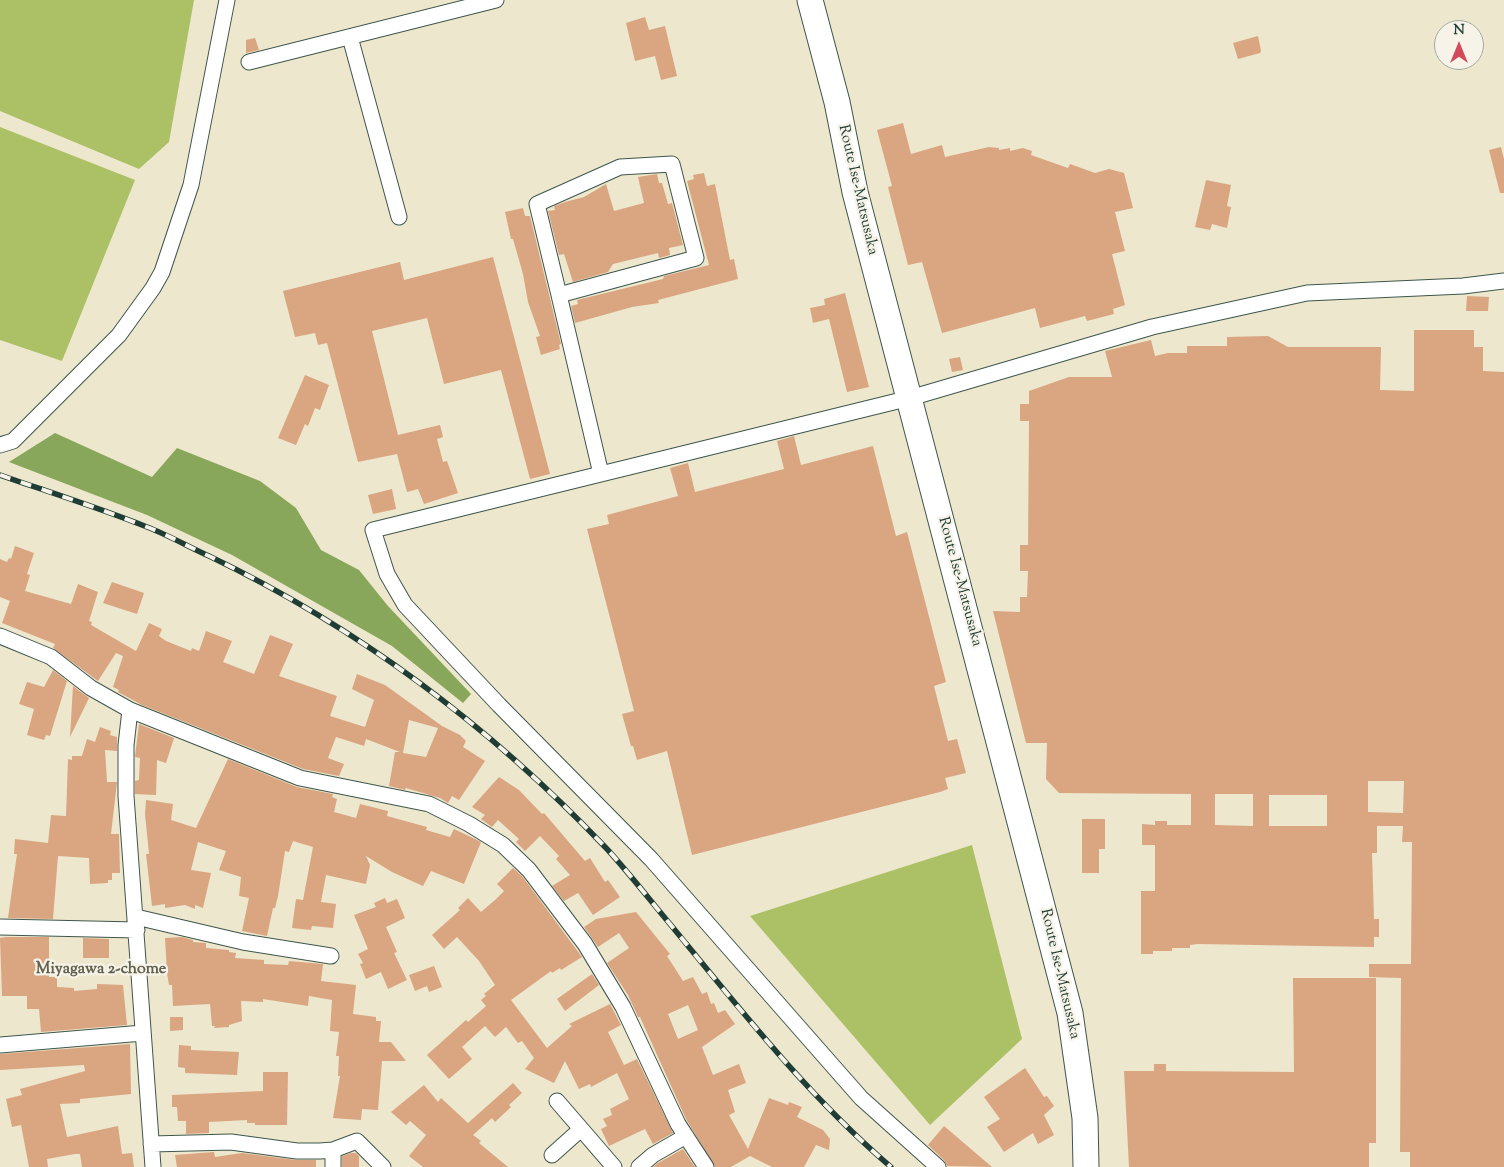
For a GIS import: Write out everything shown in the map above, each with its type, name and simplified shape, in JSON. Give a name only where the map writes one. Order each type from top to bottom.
[{"type":"main road","name":"Route Ise-Matsusaka","points":[[810,0],[837,102],[855,192],[1070,1013],[1085,1118],[1086,1167]]},
{"type":"street","points":[[0,445],[13,441],[119,334],[153,288],[162,272],[191,185],[227,0]]},
{"type":"street","points":[[249,62],[496,0]]},
{"type":"street","points":[[350,37],[399,217]]},
{"type":"street","points":[[559,295],[696,258],[672,164],[620,167],[537,204],[601,474]]},
{"type":"street","points":[[938,1167],[861,1098],[651,859],[499,706],[405,605],[387,574],[373,530],[910,398],[1152,327],[1307,293],[1454,286],[1504,281]]},
{"type":"street","points":[[0,636],[51,656],[91,688],[130,710],[300,778],[429,804],[470,824],[503,846],[530,870],[584,944],[623,1007],[648,1063],[686,1136],[706,1167]]},
{"type":"street","points":[[130,710],[126,745],[126,796],[153,1167]]},
{"type":"street","points":[[0,927],[136,924],[332,956]]},
{"type":"street","points":[[0,1045],[144,1033]]},
{"type":"street","points":[[557,1101],[614,1167]]},
{"type":"street","points":[[552,1155],[581,1129]]},
{"type":"street","points":[[639,1167],[653,1154],[686,1136]]},
{"type":"street","points":[[151,1144],[231,1142],[297,1151],[333,1150],[357,1141],[383,1167]]},
{"type":"street","points":[[333,1150],[333,1167]]},
{"type":"green space","points":[[0,0],[194,0],[169,142],[139,169],[0,111]]},
{"type":"green space","points":[[0,127],[135,180],[62,361],[0,340]]},
{"type":"green space","points":[[55,433],[152,477],[177,448],[260,481],[296,508],[321,550],[359,570],[388,606],[471,694],[463,703],[392,646],[232,555],[147,515],[9,462]]},
{"type":"green space","points":[[972,845],[1022,1039],[930,1125],[750,916]]},
{"type":"building","points":[[645,17],[649,30],[665,26],[677,76],[661,80],[655,56],[635,61],[626,23]]},
{"type":"building","points":[[1258,36],[1260,53],[1238,59],[1233,43]]},
{"type":"building","points":[[255,38],[259,50],[246,53],[246,40]]},
{"type":"building","points":[[903,123],[911,154],[942,145],[945,157],[989,147],[999,148],[999,150],[1010,148],[1010,151],[1023,148],[1032,151],[1031,155],[1068,168],[1070,164],[1095,173],[1109,169],[1124,173],[1133,208],[1115,212],[1125,251],[1112,254],[1125,305],[1113,309],[1114,314],[1087,321],[1085,316],[1040,328],[1035,308],[942,333],[922,262],[908,265],[888,187],[892,186],[877,130]]},
{"type":"building","points":[[1501,147],[1504,159],[1504,193],[1500,193],[1489,150]]},
{"type":"building","points":[[704,173],[707,186],[715,184],[730,260],[734,259],[738,279],[658,300],[659,303],[632,307],[575,323],[571,306],[578,304],[577,300],[663,279],[664,276],[709,265],[687,181],[694,179],[693,175]]},
{"type":"building","points":[[657,174],[659,183],[662,183],[668,204],[672,203],[683,245],[669,248],[670,255],[659,258],[658,253],[613,264],[608,272],[573,282],[564,254],[559,255],[548,211],[555,210],[554,206],[584,197],[606,184],[614,211],[644,203],[638,177]]},
{"type":"building","points":[[1206,180],[1231,185],[1227,206],[1231,207],[1227,228],[1212,224],[1210,230],[1195,227]]},
{"type":"building","points":[[523,208],[525,216],[530,216],[561,344],[559,345],[560,349],[541,355],[536,337],[540,336],[528,302],[523,274],[513,239],[511,239],[505,212]]},
{"type":"building","points":[[493,257],[550,474],[530,479],[501,370],[444,384],[427,318],[372,331],[398,435],[440,425],[443,437],[437,439],[443,462],[447,461],[458,493],[424,504],[418,489],[407,492],[397,454],[358,462],[327,343],[318,345],[315,333],[295,337],[283,291],[400,262],[404,280]]},
{"type":"building","points":[[845,293],[869,387],[847,392],[829,319],[813,323],[810,308],[825,305],[824,299]]},
{"type":"building","points":[[1467,296],[1489,297],[1488,311],[1466,311]]},
{"type":"building","points":[[1414,330],[1474,330],[1474,347],[1483,347],[1483,371],[1504,372],[1504,1167],[1410,1167],[1410,1152],[1400,1152],[1401,978],[1369,977],[1369,964],[1411,964],[1412,842],[1402,842],[1403,826],[1377,826],[1377,853],[1372,853],[1374,919],[1379,919],[1379,937],[1374,937],[1374,947],[1198,944],[1190,945],[1190,948],[1172,948],[1172,951],[1153,951],[1153,954],[1141,954],[1141,891],[1155,891],[1155,845],[1142,845],[1142,824],[1155,825],[1155,821],[1167,821],[1167,825],[1191,825],[1191,794],[1059,793],[1046,779],[1047,743],[1026,743],[993,611],[1020,612],[1020,597],[1027,597],[1028,571],[1020,571],[1020,545],[1028,545],[1029,421],[1020,421],[1020,404],[1029,404],[1029,391],[1069,377],[1112,377],[1105,351],[1151,340],[1155,356],[1168,353],[1187,353],[1187,346],[1227,346],[1227,337],[1268,336],[1288,347],[1381,347],[1380,390],[1414,391]],"holes":[[[1368,781],[1404,781],[1403,813],[1368,812]],[[1215,794],[1253,794],[1253,826],[1215,825]],[[1269,795],[1327,795],[1327,826],[1269,826]]]},
{"type":"building","points":[[960,357],[963,370],[952,372],[949,359]]},
{"type":"building","points":[[305,375],[329,385],[320,410],[315,408],[308,426],[305,424],[296,445],[278,438]]},
{"type":"building","points":[[794,436],[801,465],[873,446],[896,536],[907,532],[946,682],[934,686],[948,741],[957,739],[966,773],[945,778],[948,789],[940,792],[692,855],[667,751],[637,760],[633,746],[631,746],[622,714],[634,711],[587,529],[609,524],[607,515],[678,496],[670,468],[688,463],[695,492],[784,469],[777,441]]},
{"type":"building","points":[[392,489],[396,509],[373,514],[368,495]]},
{"type":"building","points":[[15,546],[34,553],[27,574],[30,575],[25,591],[71,604],[78,584],[98,592],[89,621],[92,622],[91,625],[136,651],[149,623],[162,629],[159,636],[166,641],[191,651],[192,648],[199,651],[206,631],[232,641],[223,662],[254,674],[270,635],[293,644],[279,676],[337,696],[330,716],[365,727],[374,700],[352,689],[357,674],[385,685],[442,726],[460,735],[466,741],[463,747],[485,761],[459,800],[452,796],[448,803],[440,798],[406,788],[405,790],[389,786],[395,752],[400,752],[366,739],[364,746],[336,737],[328,758],[344,764],[339,776],[303,769],[142,705],[118,692],[119,690],[113,687],[123,656],[116,653],[98,681],[53,648],[55,644],[2,623],[10,601],[0,597],[0,559],[7,562],[9,558],[11,559]],"holes":[[[409,720],[438,728],[426,757],[403,753]]]},
{"type":"building","points":[[112,582],[144,593],[137,614],[103,603]]},
{"type":"building","points":[[53,670],[67,681],[50,736],[46,735],[44,740],[27,735],[34,709],[19,704],[27,682],[44,687]]},
{"type":"building","points":[[73,686],[89,698],[70,737]]},
{"type":"building","points":[[139,724],[174,738],[166,763],[157,760],[156,795],[135,794],[135,781],[139,780],[140,758],[135,757]]},
{"type":"building","points":[[100,727],[111,731],[110,735],[117,737],[117,751],[105,750],[107,782],[117,782],[111,834],[119,834],[120,873],[112,873],[112,880],[108,880],[108,883],[90,884],[89,858],[58,856],[53,919],[8,918],[17,854],[14,854],[15,839],[48,843],[51,815],[66,816],[68,759],[72,760],[72,756],[82,756],[87,739],[95,742]]},
{"type":"building","points":[[228,759],[297,787],[333,794],[332,797],[337,799],[334,812],[356,818],[360,804],[388,811],[387,816],[427,827],[426,830],[450,837],[454,829],[481,842],[464,884],[431,871],[423,886],[392,872],[366,856],[370,865],[366,884],[326,875],[321,902],[336,904],[333,928],[312,926],[311,930],[292,928],[296,899],[303,900],[313,847],[293,841],[289,852],[285,851],[278,896],[275,908],[273,908],[267,936],[242,931],[249,898],[239,896],[241,877],[219,870],[226,851],[198,842],[191,870],[211,873],[203,908],[195,905],[195,909],[185,905],[165,908],[165,904],[152,906],[146,854],[149,854],[145,814],[146,800],[173,804],[171,820],[196,828]]},
{"type":"building","points":[[499,777],[519,790],[542,814],[544,813],[585,861],[590,858],[605,882],[608,880],[620,897],[593,915],[578,893],[564,901],[552,886],[570,875],[556,859],[559,856],[540,836],[525,851],[516,842],[519,839],[498,820],[492,827],[481,819],[485,815],[472,807]]},
{"type":"building","points":[[1082,819],[1105,819],[1105,849],[1099,849],[1099,873],[1082,873]]},
{"type":"building","points":[[513,868],[522,876],[582,957],[561,970],[560,968],[552,973],[551,971],[511,1000],[547,1048],[572,1026],[569,1024],[610,1004],[621,1025],[608,1032],[624,1065],[637,1059],[673,1133],[653,1144],[645,1129],[609,1146],[601,1129],[607,1126],[603,1119],[612,1115],[610,1109],[629,1099],[617,1073],[591,1087],[590,1084],[579,1089],[565,1061],[554,1083],[525,1069],[534,1058],[522,1041],[518,1043],[506,1027],[495,1037],[485,1026],[462,1047],[472,1059],[449,1079],[427,1055],[466,1020],[468,1022],[486,1006],[481,1000],[486,996],[484,994],[495,985],[479,961],[457,937],[444,949],[432,935],[460,910],[458,908],[468,898],[481,912],[504,891],[497,884]]},
{"type":"building","points":[[385,898],[387,903],[397,899],[405,918],[386,927],[397,952],[394,953],[407,980],[388,989],[381,972],[366,979],[360,964],[363,963],[358,954],[368,949],[354,915],[376,907],[374,903]]},
{"type":"building","points":[[636,912],[670,954],[667,956],[683,981],[693,977],[702,994],[707,992],[711,1004],[714,1003],[718,1013],[725,1010],[735,1024],[702,1047],[713,1075],[739,1064],[746,1083],[728,1090],[735,1112],[729,1115],[748,1149],[769,1098],[788,1105],[789,1102],[802,1107],[797,1117],[823,1130],[830,1139],[829,1150],[816,1145],[804,1167],[772,1167],[750,1156],[731,1167],[715,1167],[686,1119],[640,1017],[638,1017],[628,995],[607,963],[629,948],[619,933],[598,947],[584,927],[596,919]],"holes":[[[688,1005],[698,1030],[678,1039],[668,1014]]]},
{"type":"building","points":[[49,937],[49,977],[57,977],[57,987],[74,988],[74,991],[97,989],[97,984],[123,985],[127,1025],[41,1032],[39,1009],[27,1009],[27,996],[2,996],[0,938]]},
{"type":"building","points":[[182,937],[193,940],[193,942],[206,943],[206,948],[229,950],[229,952],[236,953],[235,958],[264,960],[264,964],[288,965],[289,961],[323,964],[321,981],[356,985],[353,1014],[376,1017],[376,1021],[381,1021],[379,1042],[391,1042],[406,1061],[382,1061],[378,1110],[362,1109],[361,1120],[333,1118],[340,1076],[338,1076],[339,1056],[336,1056],[339,1032],[330,1031],[332,1000],[309,996],[308,1006],[263,999],[263,1002],[241,1001],[242,1021],[229,1025],[229,1027],[214,1028],[215,1026],[212,1026],[210,1004],[173,1006],[172,985],[169,985],[167,973],[165,938]]},
{"type":"building","points":[[83,938],[109,939],[109,958],[83,958]]},
{"type":"building","points":[[434,966],[442,987],[429,992],[427,986],[415,991],[409,975]]},
{"type":"building","points":[[592,974],[599,985],[565,1011],[557,999]]},
{"type":"building","points":[[1293,978],[1376,978],[1376,1143],[1369,1143],[1369,1167],[1129,1167],[1124,1071],[1154,1071],[1154,1064],[1166,1064],[1166,1071],[1294,1072]]},
{"type":"building","points":[[170,1017],[183,1017],[183,1030],[170,1031]]},
{"type":"building","points":[[130,1044],[131,1094],[80,1099],[80,1103],[60,1104],[67,1137],[118,1126],[122,1154],[132,1153],[134,1167],[82,1167],[80,1154],[75,1154],[47,1159],[48,1167],[29,1167],[21,1125],[12,1127],[6,1099],[22,1095],[20,1089],[85,1071],[84,1065],[0,1070],[0,1054]]},
{"type":"building","points":[[179,1045],[191,1046],[191,1050],[239,1052],[237,1075],[185,1073],[185,1068],[178,1067]]},
{"type":"building","points":[[1025,1068],[1044,1097],[1047,1096],[1054,1106],[1044,1115],[1054,1135],[1038,1144],[1033,1133],[1004,1152],[987,1127],[1000,1119],[984,1097]]},
{"type":"building","points":[[263,1072],[288,1072],[287,1125],[255,1125],[255,1123],[247,1123],[247,1120],[209,1122],[209,1133],[186,1134],[186,1121],[178,1121],[177,1107],[172,1107],[172,1095],[263,1091]]},
{"type":"building","points":[[513,1083],[522,1093],[495,1122],[492,1118],[473,1135],[481,1141],[479,1143],[508,1167],[423,1167],[409,1156],[426,1135],[410,1121],[406,1125],[391,1112],[424,1085],[438,1102],[441,1098],[468,1123]]},
{"type":"building","points":[[944,1126],[992,1167],[947,1166],[944,1160],[928,1145]]},
{"type":"building","points":[[683,1149],[695,1167],[653,1167],[658,1163]]},
{"type":"building","points":[[214,1152],[215,1157],[242,1153],[296,1160],[316,1160],[316,1167],[177,1167],[175,1155]]},
{"type":"building","points":[[356,1153],[359,1156],[359,1167],[342,1167],[342,1156]]},
{"type":"railway","points":[[0,475],[155,530],[209,556],[264,584],[318,615],[422,684],[518,763],[607,849],[775,1050],[831,1111],[891,1167]]},
{"type":"district","name":"Miyagawa 2-chome","points":[[101,970]]}]
